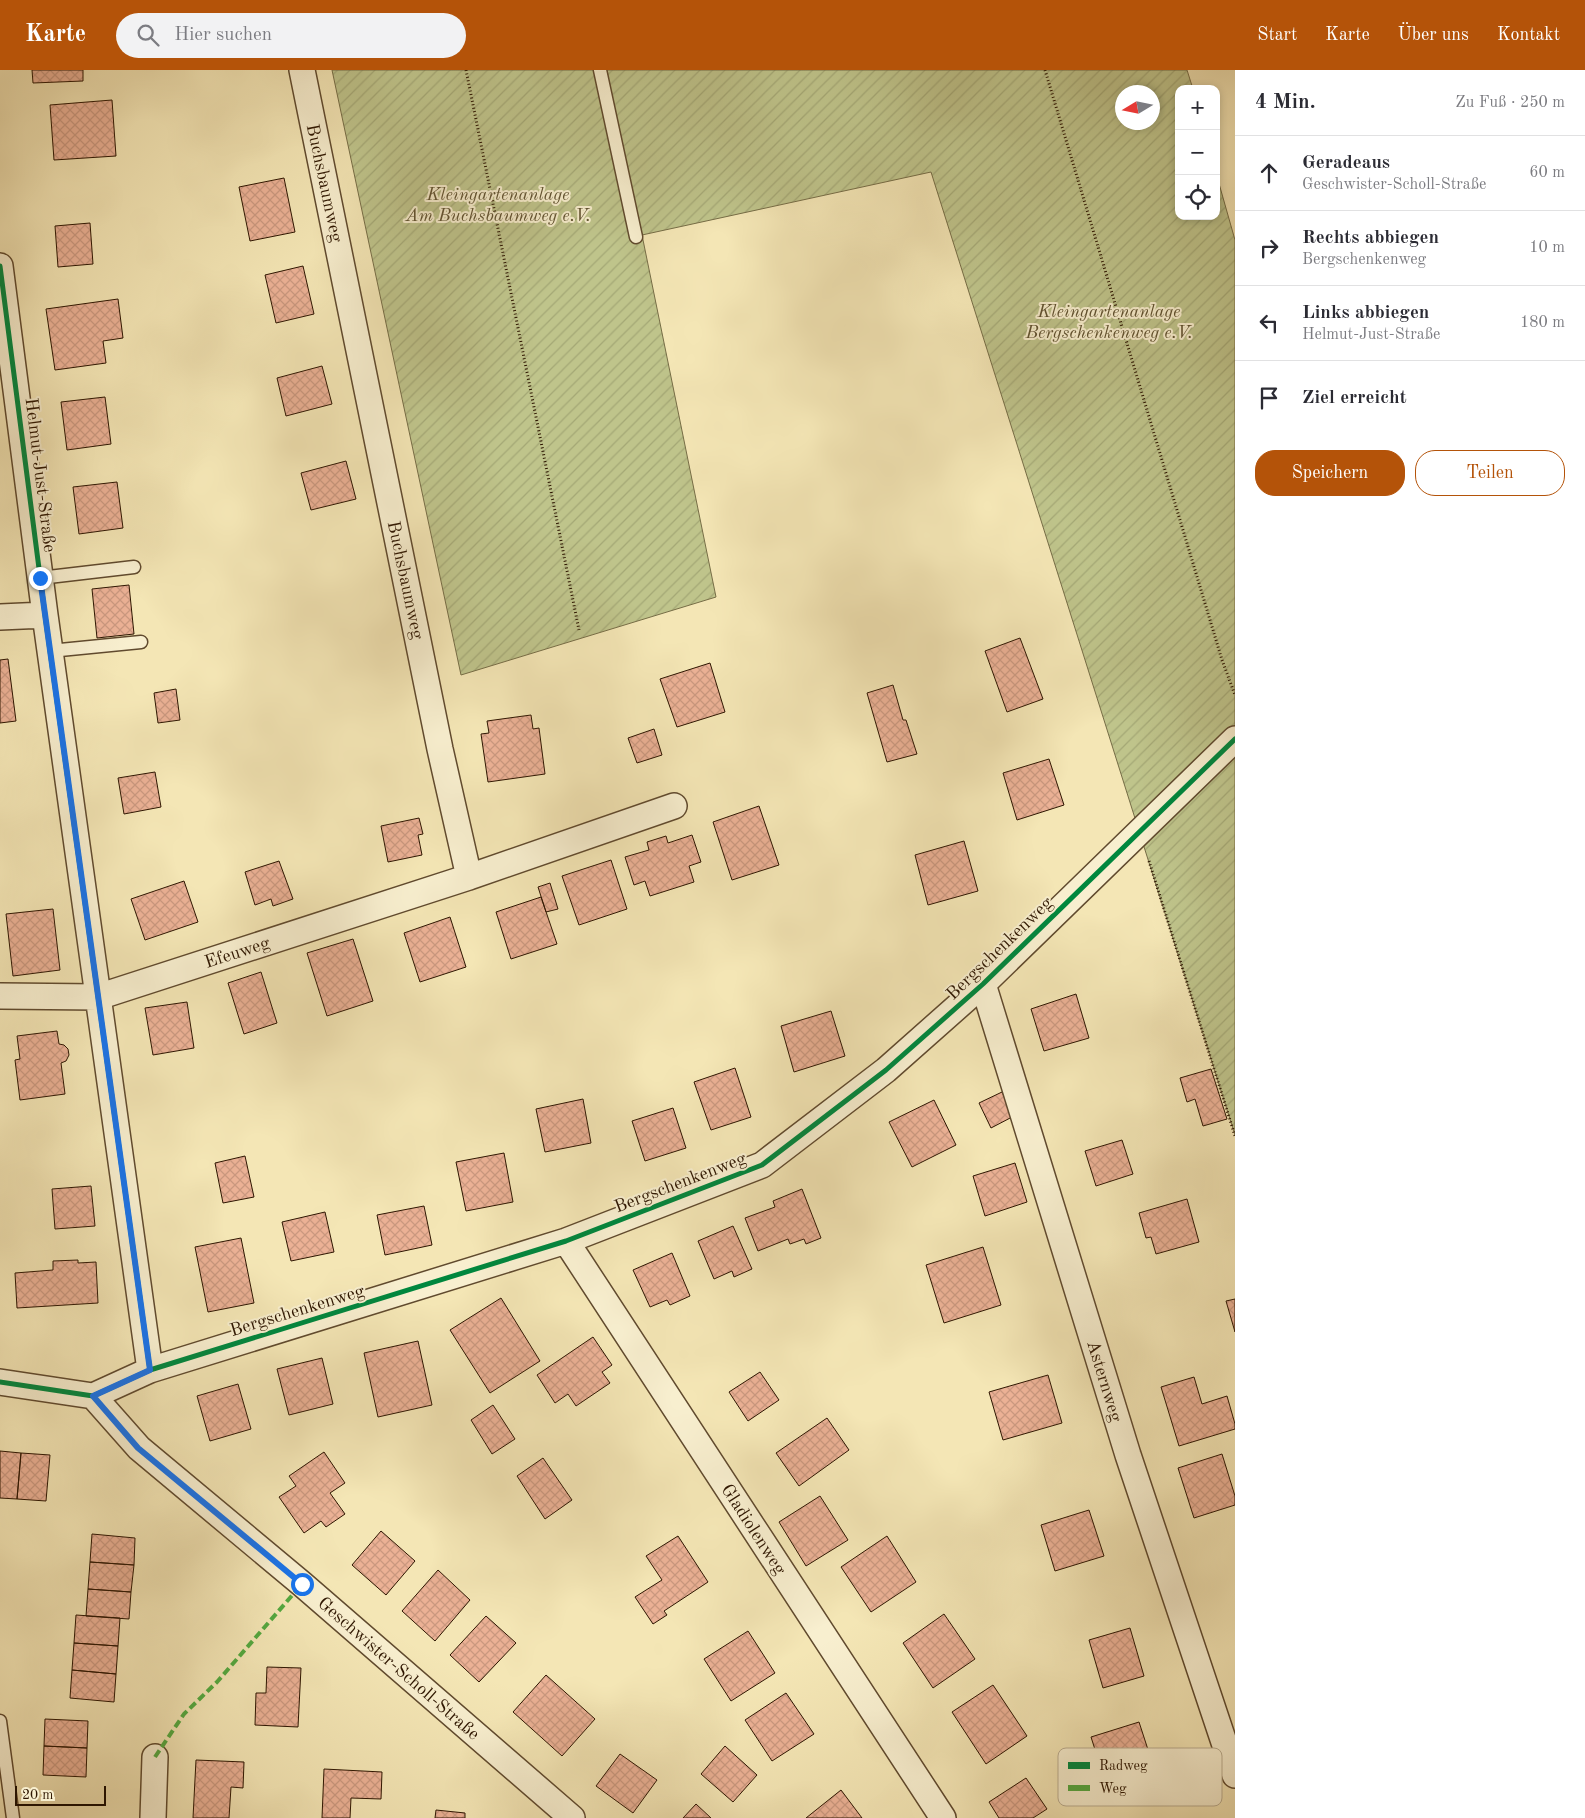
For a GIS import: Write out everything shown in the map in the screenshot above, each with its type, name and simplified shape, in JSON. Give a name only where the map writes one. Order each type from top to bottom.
[{"type":"street","name":"Buchsbaumweg","points":[[302,70],[440,749],[470,877]]},
{"type":"street","name":"Helmut-Just-Straße","points":[[0,266],[45,616],[150,1370]]},
{"type":"street","points":[[0,618],[45,616]]},
{"type":"street","name":"Bergschenkenweg","points":[[93,1396],[150,1370],[566,1241],[762,1165],[886,1070],[983,984],[1235,739]]},
{"type":"street","points":[[470,877],[674,806]]},
{"type":"street","name":"Efeuweg","points":[[0,996],[98,997],[470,877]]},
{"type":"street","name":"Asternweg","points":[[983,984],[1128,1455],[1235,1775]]},
{"type":"street","name":"Gladiolenweg","points":[[566,1241],[943,1818]]},
{"type":"street","points":[[0,1382],[93,1396]]},
{"type":"street","name":"Geschwister-Scholl-Straße","points":[[93,1396],[138,1448],[302,1584],[570,1817]]},
{"type":"street","points":[[153,1818],[155,1757]]},
{"type":"lane","points":[[600,70],[636,237]]},
{"type":"lane","points":[[40,578],[134,567]]},
{"type":"lane","points":[[50,651],[141,642]]},
{"type":"lane","points":[[0,1721],[13,1818]]},
{"type":"path","points":[[466,70],[580,630]]},
{"type":"path","points":[[1045,70],[1222,660],[1235,695]]},
{"type":"path","points":[[1140,832],[1235,1136]]},
{"type":"green space","points":[[332,70],[1187,70],[1192,85],[1175,85],[1175,220],[1220,220],[1220,187],[1235,240],[1235,1135],[931,172],[642,235],[716,597],[461,675]]},
{"type":"building","points":[[32,70],[83,70],[83,81],[33,83]]},
{"type":"building","points":[[112,100],[116,156],[54,160],[50,105]]},
{"type":"building","points":[[284,178],[295,232],[250,241],[239,187]]},
{"type":"building","points":[[90,223],[93,264],[58,267],[55,226]]},
{"type":"building","points":[[303,266],[314,314],[276,323],[265,275]]},
{"type":"building","points":[[118,299],[123,338],[103,341],[106,363],[55,370],[46,309]]},
{"type":"building","points":[[322,366],[332,404],[286,416],[277,378]]},
{"type":"building","points":[[105,397],[111,444],[67,450],[61,402]]},
{"type":"building","points":[[346,461],[356,499],[311,510],[301,473]]},
{"type":"building","points":[[117,482],[123,528],[79,534],[73,487]]},
{"type":"building","points":[[129,585],[134,634],[97,638],[92,589]]},
{"type":"building","points":[[1020,638],[1043,699],[1007,712],[985,651]]},
{"type":"building","points":[[8,659],[16,721],[0,723],[0,660]]},
{"type":"building","points":[[710,663],[725,712],[677,727],[660,679]]},
{"type":"building","points":[[893,685],[903,720],[906,720],[917,754],[887,762],[867,693]]},
{"type":"building","points":[[176,689],[180,720],[158,723],[154,693]]},
{"type":"building","points":[[531,715],[533,729],[539,728],[545,774],[488,782],[481,734],[489,733],[487,721]]},
{"type":"building","points":[[654,729],[662,755],[637,763],[628,738]]},
{"type":"building","points":[[1049,759],[1064,805],[1017,820],[1003,773]]},
{"type":"building","points":[[155,772],[161,807],[124,814],[118,778]]},
{"type":"building","points":[[759,806],[779,865],[732,880],[713,822]]},
{"type":"building","points":[[419,818],[423,834],[418,835],[422,855],[388,862],[381,826]]},
{"type":"building","points":[[692,835],[701,862],[689,866],[694,882],[650,896],[645,881],[634,885],[625,857],[649,850],[647,842],[666,836],[668,843]]},
{"type":"building","points":[[964,841],[978,891],[928,905],[915,855]]},
{"type":"building","points":[[611,860],[627,909],[579,925],[562,876]]},
{"type":"building","points":[[279,861],[293,899],[273,906],[271,899],[255,905],[245,872]]},
{"type":"building","points":[[184,881],[198,922],[145,940],[131,899]]},
{"type":"building","points":[[550,883],[558,909],[546,912],[538,887]]},
{"type":"building","points":[[541,897],[557,944],[511,959],[496,912]]},
{"type":"building","points":[[53,909],[60,970],[13,976],[6,914]]},
{"type":"building","points":[[450,917],[466,967],[420,982],[404,933]]},
{"type":"building","points":[[353,939],[373,1001],[327,1016],[307,953]]},
{"type":"building","points":[[261,972],[277,1023],[244,1034],[228,983]]},
{"type":"building","points":[[1076,994],[1089,1038],[1044,1051],[1031,1009]]},
{"type":"building","points":[[187,1002],[194,1048],[153,1055],[145,1008]]},
{"type":"building","points":[[831,1011],[845,1056],[794,1072],[781,1026]]},
{"type":"building","points":[[57,1031],[59,1044],[64,1045],[68,1049],[69,1055],[66,1061],[61,1063],[65,1094],[20,1100],[15,1060],[20,1059],[17,1036]]},
{"type":"building","points":[[735,1068],[751,1117],[711,1130],[694,1082]]},
{"type":"building","points":[[1211,1069],[1227,1119],[1203,1126],[1195,1099],[1187,1102],[1180,1078]]},
{"type":"building","points":[[1002,1092],[1014,1116],[991,1128],[979,1103]]},
{"type":"building","points":[[583,1099],[591,1143],[545,1152],[536,1109]]},
{"type":"building","points":[[934,1100],[956,1145],[912,1167],[889,1122]]},
{"type":"building","points":[[673,1108],[686,1148],[645,1161],[632,1121]]},
{"type":"building","points":[[1122,1140],[1133,1174],[1096,1186],[1085,1151]]},
{"type":"building","points":[[504,1153],[513,1202],[466,1211],[456,1162]]},
{"type":"building","points":[[245,1156],[254,1197],[223,1203],[215,1163]]},
{"type":"building","points":[[1015,1163],[1027,1202],[985,1216],[973,1176]]},
{"type":"building","points":[[91,1186],[95,1226],[55,1229],[52,1189]]},
{"type":"building","points":[[802,1189],[821,1238],[806,1244],[804,1239],[790,1244],[788,1239],[758,1251],[745,1218],[775,1207],[773,1201]]},
{"type":"building","points":[[1187,1199],[1199,1242],[1156,1254],[1151,1237],[1146,1238],[1139,1213]]},
{"type":"building","points":[[424,1206],[432,1245],[385,1255],[377,1215]]},
{"type":"building","points":[[325,1212],[334,1252],[291,1261],[282,1222]]},
{"type":"building","points":[[733,1226],[752,1269],[734,1277],[732,1271],[714,1279],[698,1241]]},
{"type":"building","points":[[241,1238],[254,1303],[208,1312],[195,1247]]},
{"type":"building","points":[[983,1247],[1001,1305],[944,1323],[926,1265]]},
{"type":"building","points":[[672,1253],[690,1296],[670,1305],[667,1300],[650,1307],[633,1270]]},
{"type":"building","points":[[78,1260],[78,1263],[96,1262],[98,1303],[17,1308],[15,1273],[53,1270],[53,1261]]},
{"type":"building","points":[[501,1298],[540,1361],[490,1393],[450,1330]]},
{"type":"building","points":[[1235,1299],[1235,1332],[1226,1301]]},
{"type":"building","points":[[593,1337],[612,1365],[602,1372],[610,1383],[576,1406],[568,1394],[555,1403],[537,1375]]},
{"type":"building","points":[[418,1341],[432,1405],[378,1417],[364,1353]]},
{"type":"building","points":[[322,1358],[333,1404],[289,1415],[277,1369]]},
{"type":"building","points":[[760,1372],[779,1400],[748,1421],[729,1392]]},
{"type":"building","points":[[1048,1375],[1062,1423],[1003,1440],[989,1392]]},
{"type":"building","points":[[1194,1377],[1202,1404],[1227,1396],[1235,1429],[1179,1446],[1161,1387]]},
{"type":"building","points":[[238,1384],[251,1429],[210,1441],[197,1396]]},
{"type":"building","points":[[493,1405],[515,1439],[492,1454],[471,1420]]},
{"type":"building","points":[[827,1418],[849,1450],[799,1486],[776,1453]]},
{"type":"building","points":[[0,1451],[21,1453],[17,1499],[0,1498]]},
{"type":"building","points":[[324,1452],[345,1483],[330,1493],[345,1514],[326,1527],[321,1521],[304,1533],[279,1497],[296,1486],[289,1476]]},
{"type":"building","points":[[21,1453],[50,1455],[46,1501],[17,1499]]},
{"type":"building","points":[[1222,1454],[1235,1496],[1235,1505],[1194,1518],[1178,1468]]},
{"type":"building","points":[[543,1458],[572,1500],[545,1519],[517,1476]]},
{"type":"building","points":[[820,1496],[848,1540],[806,1566],[779,1522]]},
{"type":"building","points":[[1089,1510],[1104,1556],[1055,1571],[1041,1525]]},
{"type":"building","points":[[381,1531],[415,1561],[386,1595],[352,1565]]},
{"type":"building","points":[[92,1534],[135,1538],[134,1565],[90,1562]]},
{"type":"building","points":[[678,1536],[708,1582],[664,1611],[667,1615],[653,1624],[635,1597],[662,1580],[646,1556]]},
{"type":"building","points":[[887,1536],[916,1582],[871,1612],[841,1567]]},
{"type":"building","points":[[90,1562],[134,1565],[131,1592],[88,1589]]},
{"type":"building","points":[[438,1570],[470,1600],[435,1641],[402,1611]]},
{"type":"building","points":[[88,1589],[131,1592],[129,1619],[86,1616]]},
{"type":"building","points":[[944,1614],[975,1659],[933,1688],[903,1643]]},
{"type":"building","points":[[76,1615],[120,1618],[118,1646],[74,1643]]},
{"type":"building","points":[[486,1616],[516,1643],[479,1682],[450,1655]]},
{"type":"building","points":[[1130,1628],[1144,1676],[1103,1688],[1089,1640]]},
{"type":"building","points":[[748,1631],[775,1673],[731,1701],[704,1659]]},
{"type":"building","points":[[74,1643],[118,1646],[116,1674],[72,1670]]},
{"type":"building","points":[[267,1667],[301,1668],[298,1727],[255,1725],[256,1693],[266,1693]]},
{"type":"building","points":[[72,1670],[116,1674],[114,1702],[70,1698]]},
{"type":"building","points":[[546,1675],[595,1719],[562,1756],[513,1712]]},
{"type":"building","points":[[993,1685],[1027,1736],[986,1764],[952,1712]]},
{"type":"building","points":[[786,1693],[814,1734],[772,1761],[745,1720]]},
{"type":"building","points":[[45,1719],[88,1721],[87,1748],[44,1746]]},
{"type":"building","points":[[1139,1722],[1147,1748],[1094,1748],[1091,1737]]},
{"type":"building","points":[[44,1746],[87,1748],[86,1777],[43,1775]]},
{"type":"building","points":[[725,1746],[757,1775],[733,1802],[701,1774]]},
{"type":"building","points":[[620,1754],[657,1780],[633,1813],[596,1786]]},
{"type":"building","points":[[196,1760],[244,1762],[243,1788],[231,1787],[229,1818],[193,1818]]},
{"type":"building","points":[[324,1769],[382,1772],[381,1799],[351,1798],[350,1818],[322,1818]]},
{"type":"building","points":[[1026,1778],[1047,1809],[1033,1818],[999,1818],[989,1802]]},
{"type":"building","points":[[841,1790],[862,1818],[806,1818]]},
{"type":"building","points":[[696,1804],[711,1818],[683,1818]]},
{"type":"building","points":[[436,1810],[465,1813],[465,1818],[435,1818]]},
{"type":"marked path","points":[[155,1757],[184,1714],[217,1682],[302,1584]]},
{"type":"cycle path","points":[[0,266],[45,615],[150,1370]]},
{"type":"cycle path","points":[[0,1382],[93,1396],[150,1370],[566,1241],[762,1165],[886,1070],[983,984],[1235,739]]},
{"type":"route","points":[[40,578],[150,1370],[93,1396],[138,1448],[302,1584]]},
{"type":"park label","name":"Kleingartenanlage Am Buchsbaumweg e.V.","points":[[498,204]]},
{"type":"park label","name":"Kleingartenanlage Bergschenkenweg e.V.","points":[[1109,321]]}]
